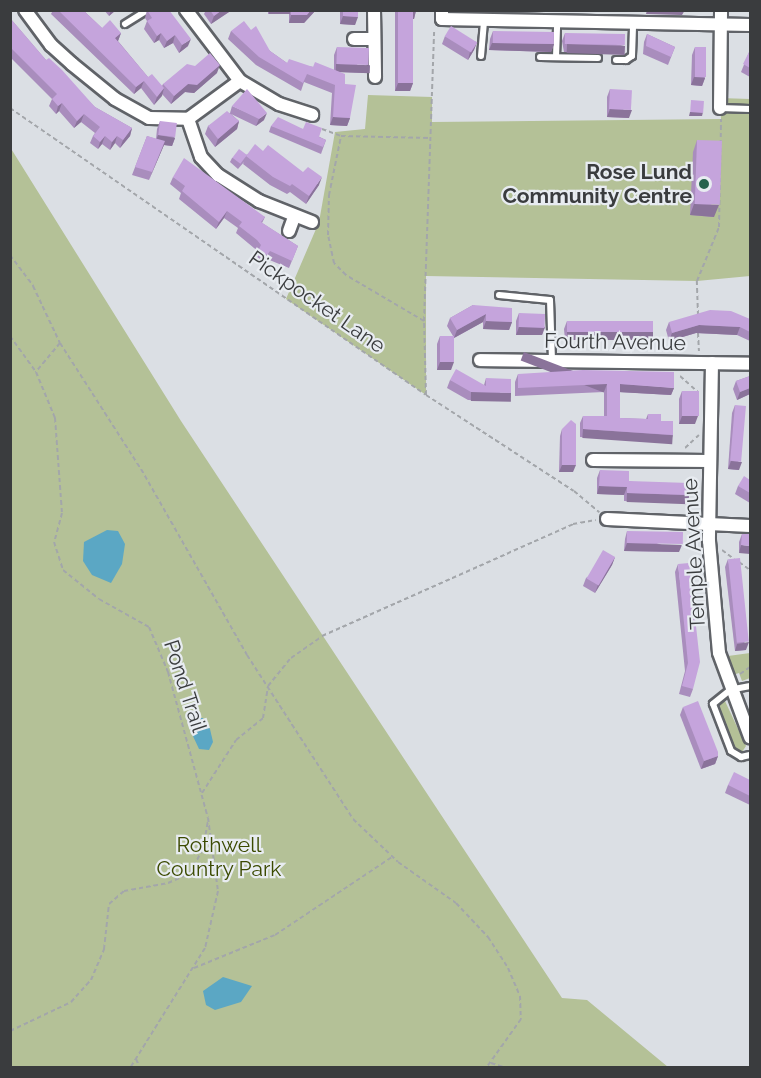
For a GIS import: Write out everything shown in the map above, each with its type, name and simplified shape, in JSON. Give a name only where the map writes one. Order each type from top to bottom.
[{"type":"street","points":[[25,10],[51,45],[123,105],[149,118],[188,119],[240,81]]},
{"type":"street","points":[[186,10],[240,81],[279,104],[312,115]]},
{"type":"street","points":[[374,10],[375,77]]},
{"type":"street","points":[[720,108],[721,10]]},
{"type":"street","points":[[442,15],[484,20],[750,25]]},
{"type":"street","points":[[354,39],[373,39]]},
{"type":"street","points":[[188,119],[201,157],[218,176],[294,217],[312,222]]},
{"type":"street","points":[[289,231],[294,217]]},
{"type":"street","name":"Fourth Avenue","points":[[480,360],[750,364]]},
{"type":"street","name":"Temple Avenue","points":[[706,363],[710,405],[710,541],[719,653],[730,690],[750,737]]},
{"type":"street","points":[[593,460],[709,461]]},
{"type":"street","points":[[607,519],[750,526]]},
{"type":"lane","points":[[125,24],[147,10]]},
{"type":"lane","points":[[481,56],[484,20]]},
{"type":"lane","points":[[556,57],[557,21]]},
{"type":"lane","points":[[616,60],[626,60],[632,56],[633,22]]},
{"type":"lane","points":[[540,57],[598,58]]},
{"type":"lane","points":[[720,108],[750,109]]},
{"type":"lane","points":[[499,295],[550,300],[552,360]]},
{"type":"lane","points":[[750,686],[730,690],[716,698],[713,708],[731,751],[741,757],[750,754]]},
{"type":"path","points":[[426,395],[424,321],[430,138],[435,28],[442,15]]},
{"type":"path","name":"Pickpocket Lane","points":[[10,108],[426,395],[574,491],[607,519]]},
{"type":"path","points":[[698,316],[697,281],[719,227],[722,149],[720,108]]},
{"type":"path","points":[[312,115],[316,127],[341,136],[363,133],[430,138]]},
{"type":"path","points":[[341,136],[329,195],[328,235],[334,263],[346,275],[424,321]]},
{"type":"path","points":[[10,255],[33,286],[60,343],[141,469],[268,686],[353,819],[392,857],[456,903],[488,937],[508,968],[520,996],[521,1019],[486,1068]]},
{"type":"path","points":[[698,328],[706,363]]},
{"type":"path","name":"Pond Trail","points":[[10,336],[36,372],[55,418],[62,502],[54,542],[63,570],[99,599],[149,627],[168,672],[208,818],[218,891],[205,948],[130,1068]]},
{"type":"path","points":[[36,372],[60,343]]},
{"type":"path","points":[[667,363],[710,405]]},
{"type":"path","points":[[670,462],[709,426]]},
{"type":"path","points":[[201,794],[236,740],[263,718],[268,686],[291,658],[322,636],[573,524],[607,519]]},
{"type":"path","points":[[710,541],[750,570]]},
{"type":"path","points":[[10,1031],[71,1002],[91,980],[104,949],[109,904],[124,891],[168,883],[190,873],[203,849],[208,818]]},
{"type":"path","points":[[194,968],[275,935],[392,857]]},
{"type":"path","points":[[135,1058],[140,1068]]},
{"type":"path","points":[[490,1063],[506,1068]]},
{"type":"path","points":[[512,1068],[526,1068]]},
{"type":"green space","points":[[368,95],[432,97],[432,122],[721,119],[720,98],[750,99],[750,276],[697,281],[426,276],[426,395],[286,299],[319,222],[335,132],[365,129]]},
{"type":"green space","name":"Rothwell Country Park","points":[[10,147],[181,421],[562,998],[587,1000],[668,1067],[11,1067]]},
{"type":"green space","points":[[750,653],[750,678],[742,681],[739,673],[733,675],[728,656]]},
{"type":"green space","points":[[725,701],[746,746],[742,752],[732,745],[720,716],[720,703]]},
{"type":"water","points":[[107,530],[118,531],[125,544],[122,564],[111,583],[92,575],[83,561],[84,542]]},
{"type":"water","points":[[191,718],[203,718],[210,729],[213,742],[209,750],[199,749],[192,734]]},
{"type":"water","points":[[223,977],[252,986],[241,1002],[215,1010],[206,1005],[203,991]]},
{"type":"building","points":[[58,10],[83,10],[102,28],[110,20],[121,33],[115,38],[148,77],[152,74],[164,88],[157,97],[144,81],[136,87]]},
{"type":"building","points":[[147,10],[169,10],[191,39],[182,45],[175,35],[167,41],[161,33],[157,36],[147,21],[152,18]]},
{"type":"building","points":[[210,10],[222,10],[214,16]]},
{"type":"building","points":[[291,10],[311,10],[307,15],[291,15]]},
{"type":"building","points":[[343,10],[358,10],[358,17],[343,16]]},
{"type":"building","points":[[398,10],[416,10],[413,11],[413,83],[398,83]]},
{"type":"building","points":[[10,18],[46,60],[49,58],[62,70],[95,107],[132,128],[123,140],[117,136],[112,142],[105,136],[100,142],[93,136],[100,127],[84,114],[77,121],[62,103],[58,106],[52,99],[57,94],[10,47]]},
{"type":"building","points":[[244,21],[251,30],[256,26],[270,51],[287,63],[289,59],[313,67],[315,62],[345,74],[345,84],[356,85],[350,118],[333,117],[335,85],[307,74],[303,83],[259,57],[231,31]]},
{"type":"building","points":[[451,26],[477,42],[471,53],[445,36]]},
{"type":"building","points":[[493,31],[554,32],[554,44],[493,43]]},
{"type":"building","points":[[565,33],[625,34],[625,45],[565,44]]},
{"type":"building","points":[[647,34],[675,47],[671,57],[646,46]]},
{"type":"building","points":[[337,47],[369,48],[368,65],[336,64]]},
{"type":"building","points":[[695,47],[706,47],[706,77],[695,77]]},
{"type":"building","points":[[750,50],[750,68],[743,64]]},
{"type":"building","points":[[210,53],[220,65],[197,85],[188,84],[174,96],[163,84],[187,64],[195,66]]},
{"type":"building","points":[[247,89],[267,113],[259,119],[232,106]]},
{"type":"building","points":[[610,89],[632,90],[631,110],[609,109]]},
{"type":"building","points":[[691,100],[704,101],[703,113],[690,112]]},
{"type":"building","points":[[227,111],[239,121],[218,139],[208,126]]},
{"type":"building","points":[[278,117],[303,129],[306,122],[322,128],[319,137],[326,140],[323,147],[271,126]]},
{"type":"building","points":[[160,121],[177,123],[175,137],[158,135]]},
{"type":"building","points":[[147,136],[165,141],[152,172],[135,167]]},
{"type":"building","name":"Rose Lund Community Centre","points":[[697,140],[722,141],[720,205],[695,204]]},
{"type":"building","points":[[255,144],[263,151],[268,145],[303,172],[308,167],[322,177],[309,196],[292,184],[290,186],[273,177],[246,156]]},
{"type":"building","points":[[239,149],[247,155],[240,164],[232,158]]},
{"type":"building","points":[[184,158],[265,217],[261,222],[298,246],[292,261],[270,251],[267,255],[259,249],[261,245],[257,240],[239,226],[242,222],[227,211],[219,222],[182,191],[185,186],[173,177]]},
{"type":"building","points":[[473,305],[512,308],[512,322],[486,321],[486,314],[457,330],[450,318]]},
{"type":"building","points":[[710,310],[731,311],[750,319],[750,332],[740,327],[699,325],[672,333],[669,322]]},
{"type":"building","points":[[519,313],[545,314],[544,328],[519,327]]},
{"type":"building","points":[[567,321],[653,321],[653,332],[567,332]]},
{"type":"building","points":[[440,336],[454,336],[454,362],[440,362]]},
{"type":"building","points":[[456,369],[486,386],[486,378],[511,379],[511,393],[471,392],[450,380]]},
{"type":"building","points":[[583,370],[674,372],[674,388],[620,384],[620,418],[648,419],[648,414],[661,414],[661,421],[673,421],[673,435],[583,429],[583,416],[607,416],[607,384],[518,388],[518,374]]},
{"type":"building","points":[[750,376],[750,388],[740,392],[736,381]]},
{"type":"building","points":[[682,391],[699,391],[699,416],[682,416]]},
{"type":"building","points":[[735,405],[746,406],[741,462],[730,461]]},
{"type":"building","points":[[571,420],[576,424],[576,465],[562,465],[562,429]]},
{"type":"building","points":[[600,470],[629,471],[629,481],[689,483],[689,495],[627,493],[627,487],[599,486]]},
{"type":"building","points":[[744,476],[750,480],[750,493],[738,486]]},
{"type":"building","points":[[627,531],[683,532],[683,544],[627,543]]},
{"type":"building","points":[[742,534],[750,534],[750,546],[741,545]]},
{"type":"building","points":[[603,550],[615,557],[599,586],[586,579]]},
{"type":"building","points":[[740,558],[749,642],[737,643],[728,559]]},
{"type":"building","points":[[689,563],[700,662],[693,689],[682,686],[688,663],[678,564]]},
{"type":"building","points":[[698,701],[718,752],[718,756],[704,761],[683,707]]},
{"type":"building","points":[[734,772],[750,780],[750,796],[728,785]]},
{"type":"place","name":"Rose Lund Community Centre","points":[[704,184]]}]
